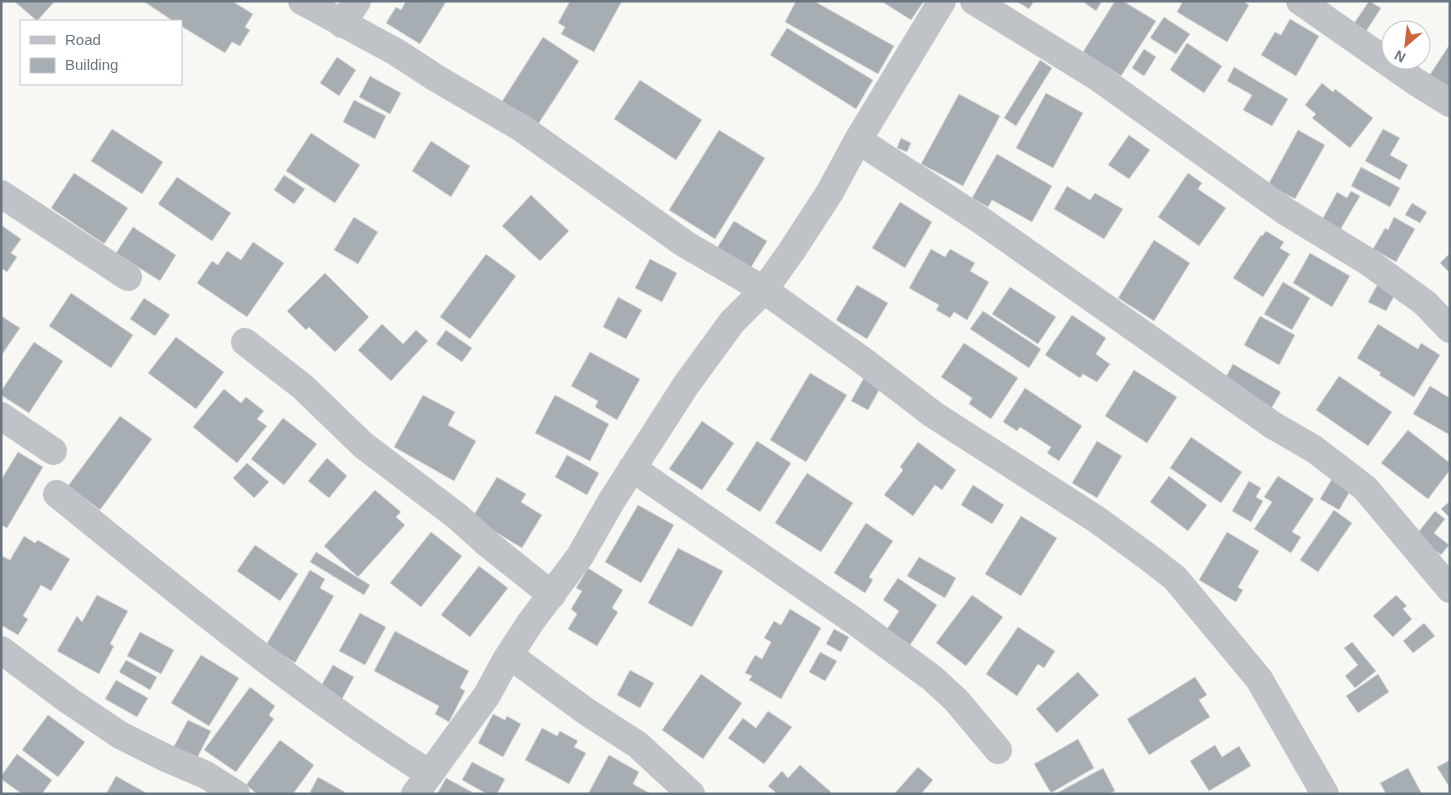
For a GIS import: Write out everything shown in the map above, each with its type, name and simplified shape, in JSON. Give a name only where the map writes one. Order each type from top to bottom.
[{"type":"street","points":[[302,1],[396,52],[523,129],[685,244],[764,290],[862,360],[934,415],[1096,519],[1175,578],[1259,679],[1326,794]]},
{"type":"street","points":[[342,24],[357,1]]},
{"type":"street","points":[[57,494],[210,618],[382,744],[422,784],[487,695],[530,623],[580,556],[612,500],[686,385],[732,322],[764,290],[830,192],[858,140],[942,1]]},
{"type":"street","points":[[974,1],[1099,78],[1285,211],[1367,261],[1425,303],[1450,329]]},
{"type":"street","points":[[1300,1],[1416,82],[1450,103]]},
{"type":"street","points":[[858,140],[982,221],[1274,426],[1314,449],[1365,488],[1450,589]]},
{"type":"street","points":[[1,194],[128,277]]},
{"type":"street","points":[[245,342],[303,387],[363,445],[458,517],[552,596]]},
{"type":"street","points":[[1,416],[53,451]]},
{"type":"street","points":[[632,468],[853,620],[932,678],[956,700],[998,750]]},
{"type":"street","points":[[1,650],[68,700],[120,735],[206,775],[236,794]]},
{"type":"street","points":[[510,655],[587,712],[638,745],[691,794]]},
{"type":"building","points":[[14,1],[55,1],[36,20]]},
{"type":"building","points":[[143,1],[232,1],[253,14],[245,27],[250,30],[240,46],[232,42],[225,53],[182,27],[182,20],[172,20]]},
{"type":"building","points":[[406,1],[446,2],[420,44],[386,23],[396,7],[401,10]]},
{"type":"building","points":[[570,1],[622,1],[594,52],[561,34],[565,27],[558,23]]},
{"type":"building","points":[[796,1],[814,1],[894,46],[878,74],[785,22]]},
{"type":"building","points":[[881,1],[924,1],[911,20]]},
{"type":"building","points":[[1016,1],[1034,1],[1029,9]]},
{"type":"building","points":[[1082,1],[1102,1],[1096,11]]},
{"type":"building","points":[[1115,1],[1123,1],[1156,21],[1121,76],[1083,52]]},
{"type":"building","points":[[1183,1],[1243,1],[1249,5],[1227,42],[1177,12]]},
{"type":"building","points":[[1369,1],[1381,8],[1365,33],[1353,25]]},
{"type":"building","points":[[1164,17],[1190,34],[1176,54],[1150,38]]},
{"type":"building","points":[[1290,19],[1319,36],[1296,76],[1261,55],[1275,32],[1281,35]]},
{"type":"building","points":[[787,28],[873,80],[856,109],[770,55]]},
{"type":"building","points":[[543,37],[579,61],[537,126],[501,103]]},
{"type":"building","points":[[1187,43],[1222,66],[1204,93],[1170,70]]},
{"type":"building","points":[[1450,44],[1450,90],[1429,76]]},
{"type":"building","points":[[1144,49],[1156,57],[1144,76],[1132,68]]},
{"type":"building","points":[[337,57],[356,70],[339,96],[320,83]]},
{"type":"building","points":[[1040,60],[1052,68],[1016,126],[1004,118]]},
{"type":"building","points":[[1234,67],[1288,99],[1272,126],[1243,110],[1252,95],[1227,81]]},
{"type":"building","points":[[370,76],[401,93],[390,114],[359,97]]},
{"type":"building","points":[[640,80],[702,120],[676,160],[614,119]]},
{"type":"building","points":[[1322,83],[1333,92],[1335,89],[1373,118],[1350,148],[1312,118],[1316,114],[1305,105]]},
{"type":"building","points":[[1046,93],[1083,113],[1053,168],[1016,148]]},
{"type":"building","points":[[959,94],[1000,116],[963,186],[921,164]]},
{"type":"building","points":[[354,100],[386,116],[375,139],[343,122]]},
{"type":"building","points":[[112,129],[163,162],[142,194],[91,161]]},
{"type":"building","points":[[1383,129],[1400,138],[1390,155],[1408,165],[1400,180],[1365,161]]},
{"type":"building","points":[[719,130],[765,158],[715,239],[669,210]]},
{"type":"building","points":[[1298,130],[1325,145],[1295,199],[1268,185]]},
{"type":"building","points":[[311,133],[360,165],[335,203],[286,171]]},
{"type":"building","points":[[1129,135],[1150,150],[1129,179],[1108,165]]},
{"type":"building","points":[[901,138],[911,143],[907,152],[897,148]]},
{"type":"building","points":[[431,141],[470,166],[451,197],[412,171]]},
{"type":"building","points":[[997,154],[1052,186],[1032,222],[992,200],[988,207],[972,198]]},
{"type":"building","points":[[1361,167],[1400,188],[1390,207],[1351,186]]},
{"type":"building","points":[[74,173],[128,208],[104,244],[51,208]]},
{"type":"building","points":[[1188,173],[1202,183],[1198,189],[1226,208],[1199,246],[1158,217]]},
{"type":"building","points":[[284,175],[305,189],[294,204],[274,190]]},
{"type":"building","points":[[177,177],[231,213],[212,241],[158,204]]},
{"type":"building","points":[[1067,186],[1090,200],[1095,193],[1123,209],[1104,239],[1054,209]]},
{"type":"building","points":[[1351,191],[1360,196],[1340,230],[1322,220],[1337,192],[1347,198]]},
{"type":"building","points":[[531,195],[569,231],[540,261],[502,226]]},
{"type":"building","points":[[900,202],[932,222],[905,268],[872,248]]},
{"type":"building","points":[[1412,203],[1427,212],[1420,223],[1405,215]]},
{"type":"building","points":[[354,217],[378,232],[358,264],[334,250]]},
{"type":"building","points":[[1394,217],[1415,229],[1396,262],[1373,249],[1385,228],[1388,230]]},
{"type":"building","points":[[734,221],[767,241],[750,269],[717,248]]},
{"type":"building","points":[[1,225],[21,239],[11,253],[17,257],[7,272],[1,268]]},
{"type":"building","points":[[133,227],[176,255],[160,281],[116,253]]},
{"type":"building","points":[[1266,231],[1284,242],[1280,248],[1290,254],[1263,297],[1233,278],[1261,235]]},
{"type":"building","points":[[1154,240],[1190,263],[1154,321],[1118,298]]},
{"type":"building","points":[[253,242],[284,263],[247,317],[197,283],[212,261],[218,265],[227,251],[241,260]]},
{"type":"building","points":[[931,249],[945,257],[950,249],[975,263],[970,271],[989,282],[967,320],[954,312],[950,318],[936,310],[939,305],[909,288]]},
{"type":"building","points":[[1310,253],[1350,276],[1332,307],[1293,283]]},
{"type":"building","points":[[1450,253],[1450,273],[1440,263]]},
{"type":"building","points":[[486,254],[516,276],[470,339],[440,317]]},
{"type":"building","points":[[650,259],[677,273],[662,302],[635,288]]},
{"type":"building","points":[[325,273],[369,317],[335,352],[309,327],[306,330],[287,311]]},
{"type":"building","points":[[1380,280],[1398,289],[1386,311],[1368,302]]},
{"type":"building","points":[[1283,282],[1310,298],[1292,330],[1264,314]]},
{"type":"building","points":[[857,285],[888,303],[867,339],[836,320]]},
{"type":"building","points":[[1010,287],[1056,317],[1038,344],[992,314]]},
{"type":"building","points":[[71,293],[133,335],[111,368],[49,326]]},
{"type":"building","points":[[618,297],[642,310],[626,339],[603,327]]},
{"type":"building","points":[[144,298],[170,315],[155,336],[130,319]]},
{"type":"building","points":[[983,311],[1041,349],[1029,368],[970,329]]},
{"type":"building","points":[[1072,315],[1106,338],[1096,354],[1110,364],[1097,382],[1083,374],[1080,378],[1045,355]]},
{"type":"building","points":[[1,316],[20,328],[1,356]]},
{"type":"building","points":[[1260,316],[1295,335],[1279,365],[1244,345]]},
{"type":"building","points":[[382,324],[403,344],[416,330],[428,341],[391,381],[358,350]]},
{"type":"building","points":[[1378,324],[1418,349],[1421,343],[1440,355],[1414,397],[1379,375],[1381,373],[1357,358]]},
{"type":"building","points":[[446,330],[472,348],[462,362],[436,344]]},
{"type":"building","points":[[176,337],[224,372],[196,409],[148,373]]},
{"type":"building","points":[[34,342],[63,361],[29,413],[1,395],[1,391]]},
{"type":"building","points":[[964,343],[1018,378],[991,419],[969,404],[972,398],[941,377]]},
{"type":"building","points":[[590,352],[640,379],[617,420],[595,407],[598,401],[571,386]]},
{"type":"building","points":[[1233,364],[1281,392],[1271,409],[1223,382]]},
{"type":"building","points":[[1134,370],[1177,397],[1147,443],[1105,416]]},
{"type":"building","points":[[810,373],[847,395],[806,462],[770,440]]},
{"type":"building","points":[[866,374],[883,383],[868,410],[851,401]]},
{"type":"building","points":[[1339,376],[1392,412],[1368,446],[1316,410]]},
{"type":"building","points":[[1430,386],[1450,398],[1450,435],[1413,414]]},
{"type":"building","points":[[1025,388],[1082,426],[1059,461],[1047,453],[1051,447],[1020,427],[1017,431],[1003,422]]},
{"type":"building","points":[[224,389],[241,403],[246,397],[264,411],[257,419],[267,426],[237,463],[193,427]]},
{"type":"building","points":[[423,395],[455,412],[448,425],[476,441],[454,481],[394,447]]},
{"type":"building","points":[[555,395],[609,424],[590,461],[535,433]]},
{"type":"building","points":[[120,416],[152,439],[100,510],[68,486]]},
{"type":"building","points":[[283,418],[317,444],[284,485],[251,459]]},
{"type":"building","points":[[702,421],[734,443],[702,490],[669,469]]},
{"type":"building","points":[[1408,430],[1450,463],[1450,470],[1428,499],[1381,463]]},
{"type":"building","points":[[1191,437],[1242,472],[1221,503],[1170,468]]},
{"type":"building","points":[[757,441],[791,463],[760,512],[726,490]]},
{"type":"building","points":[[1097,441],[1122,456],[1097,498],[1072,483]]},
{"type":"building","points":[[918,442],[956,470],[942,490],[935,485],[913,516],[884,495],[903,470],[900,467]]},
{"type":"building","points":[[18,452],[43,467],[7,528],[1,525],[1,480]]},
{"type":"building","points":[[567,455],[599,473],[587,495],[555,477]]},
{"type":"building","points":[[327,458],[347,476],[329,498],[308,481]]},
{"type":"building","points":[[247,463],[269,482],[254,498],[233,478]]},
{"type":"building","points":[[807,473],[853,503],[821,552],[775,523]]},
{"type":"building","points":[[1169,476],[1207,505],[1188,531],[1150,502]]},
{"type":"building","points":[[1278,476],[1314,499],[1292,532],[1301,537],[1291,553],[1254,529],[1272,502],[1264,497]]},
{"type":"building","points":[[497,477],[526,494],[521,502],[542,515],[522,548],[472,518]]},
{"type":"building","points":[[1333,477],[1352,488],[1339,510],[1320,499]]},
{"type":"building","points":[[1249,481],[1261,488],[1256,497],[1263,501],[1251,522],[1232,511]]},
{"type":"building","points":[[973,485],[1004,505],[992,524],[961,505]]},
{"type":"building","points":[[375,490],[401,512],[396,517],[405,525],[358,577],[324,546]]},
{"type":"building","points":[[1450,501],[1450,518],[1441,509]]},
{"type":"building","points":[[638,505],[674,525],[641,583],[605,562]]},
{"type":"building","points":[[1334,510],[1352,523],[1318,572],[1300,560]]},
{"type":"building","points":[[1435,511],[1445,519],[1434,533],[1449,545],[1441,555],[1416,535]]},
{"type":"building","points":[[1021,516],[1057,538],[1021,596],[985,574]]},
{"type":"building","points":[[866,523],[893,541],[869,577],[873,580],[865,593],[834,573]]},
{"type":"building","points":[[431,532],[462,556],[421,607],[390,583]]},
{"type":"building","points":[[1227,532],[1259,551],[1238,587],[1243,590],[1236,602],[1199,580]]},
{"type":"building","points":[[24,536],[35,543],[38,540],[70,559],[51,591],[41,585],[23,616],[28,619],[18,635],[1,625],[1,558],[2,556],[10,560]]},
{"type":"building","points":[[255,545],[298,574],[280,601],[237,571]]},
{"type":"building","points":[[678,548],[723,571],[692,627],[648,603]]},
{"type":"building","points":[[316,552],[370,585],[364,595],[310,562]]},
{"type":"building","points":[[919,557],[956,578],[945,598],[907,576]]},
{"type":"building","points":[[479,566],[508,588],[470,637],[441,615]]},
{"type":"building","points":[[588,568],[623,590],[612,608],[618,612],[597,646],[568,629],[577,614],[571,609],[582,591],[576,588]]},
{"type":"building","points":[[310,570],[325,579],[320,588],[334,596],[295,663],[266,645]]},
{"type":"building","points":[[898,578],[937,605],[910,645],[887,629],[899,611],[883,600]]},
{"type":"building","points":[[97,595],[128,611],[110,644],[114,646],[99,674],[57,651],[77,616],[82,622]]},
{"type":"building","points":[[972,595],[1003,617],[966,666],[936,643]]},
{"type":"building","points":[[1396,595],[1407,606],[1403,609],[1412,619],[1393,637],[1373,616]]},
{"type":"building","points":[[790,609],[821,628],[781,699],[749,680],[752,676],[745,673],[755,655],[762,659],[771,642],[764,638],[774,621],[781,625]]},
{"type":"building","points":[[360,613],[386,627],[365,665],[339,651]]},
{"type":"building","points":[[1424,623],[1435,636],[1413,653],[1403,641]]},
{"type":"building","points":[[1018,627],[1055,651],[1044,668],[1038,664],[1017,696],[986,674]]},
{"type":"building","points":[[834,629],[849,637],[841,652],[826,644]]},
{"type":"building","points":[[395,631],[469,671],[460,688],[465,691],[449,722],[435,714],[439,706],[374,671]]},
{"type":"building","points":[[140,632],[174,650],[161,674],[127,656]]},
{"type":"building","points":[[1352,642],[1376,671],[1355,688],[1345,676],[1358,665],[1344,648]]},
{"type":"building","points":[[820,652],[837,661],[825,681],[809,672]]},
{"type":"building","points":[[201,655],[239,678],[209,726],[171,703]]},
{"type":"building","points":[[126,660],[157,677],[150,690],[119,672]]},
{"type":"building","points":[[333,665],[354,677],[342,699],[321,686]]},
{"type":"building","points":[[630,670],[654,683],[640,708],[617,695]]},
{"type":"building","points":[[1078,672],[1099,695],[1057,733],[1036,709]]},
{"type":"building","points":[[701,674],[742,703],[703,759],[662,730]]},
{"type":"building","points":[[1378,674],[1389,692],[1358,713],[1346,696]]},
{"type":"building","points":[[1195,677],[1207,695],[1199,700],[1210,717],[1149,755],[1127,719]]},
{"type":"building","points":[[116,680],[148,698],[137,717],[105,699]]},
{"type":"building","points":[[250,687],[275,706],[269,715],[274,719],[236,772],[204,750]]},
{"type":"building","points":[[768,711],[792,727],[764,764],[728,738],[743,718],[756,728]]},
{"type":"building","points":[[493,714],[505,720],[507,716],[521,724],[503,757],[478,743]]},
{"type":"building","points":[[48,715],[85,742],[58,777],[22,750]]},
{"type":"building","points":[[188,720],[211,731],[195,762],[172,750]]},
{"type":"building","points":[[542,728],[557,736],[560,731],[578,741],[574,747],[586,753],[569,784],[525,760]]},
{"type":"building","points":[[1078,739],[1094,768],[1051,793],[1034,764]]},
{"type":"building","points":[[280,740],[314,765],[293,794],[257,794],[246,785]]},
{"type":"building","points":[[1215,745],[1222,757],[1239,746],[1251,766],[1209,791],[1190,761]]},
{"type":"building","points":[[17,754],[52,780],[42,794],[22,794],[1,779],[1,776]]},
{"type":"building","points":[[609,755],[639,772],[633,784],[651,794],[588,794]]},
{"type":"building","points":[[1450,760],[1450,788],[1437,767]]},
{"type":"building","points":[[472,762],[505,779],[497,794],[487,794],[462,780]]},
{"type":"building","points":[[800,765],[831,792],[830,794],[774,794],[775,792],[768,786],[782,771],[788,778]]},
{"type":"building","points":[[918,767],[933,780],[921,794],[894,794]]},
{"type":"building","points":[[1103,768],[1115,791],[1109,794],[1055,794]]},
{"type":"building","points":[[1408,768],[1422,794],[1386,794],[1380,783]]},
{"type":"building","points":[[116,776],[148,794],[106,794]]},
{"type":"building","points":[[318,777],[345,792],[344,794],[309,794]]},
{"type":"building","points":[[446,778],[472,792],[471,794],[437,794]]}]
